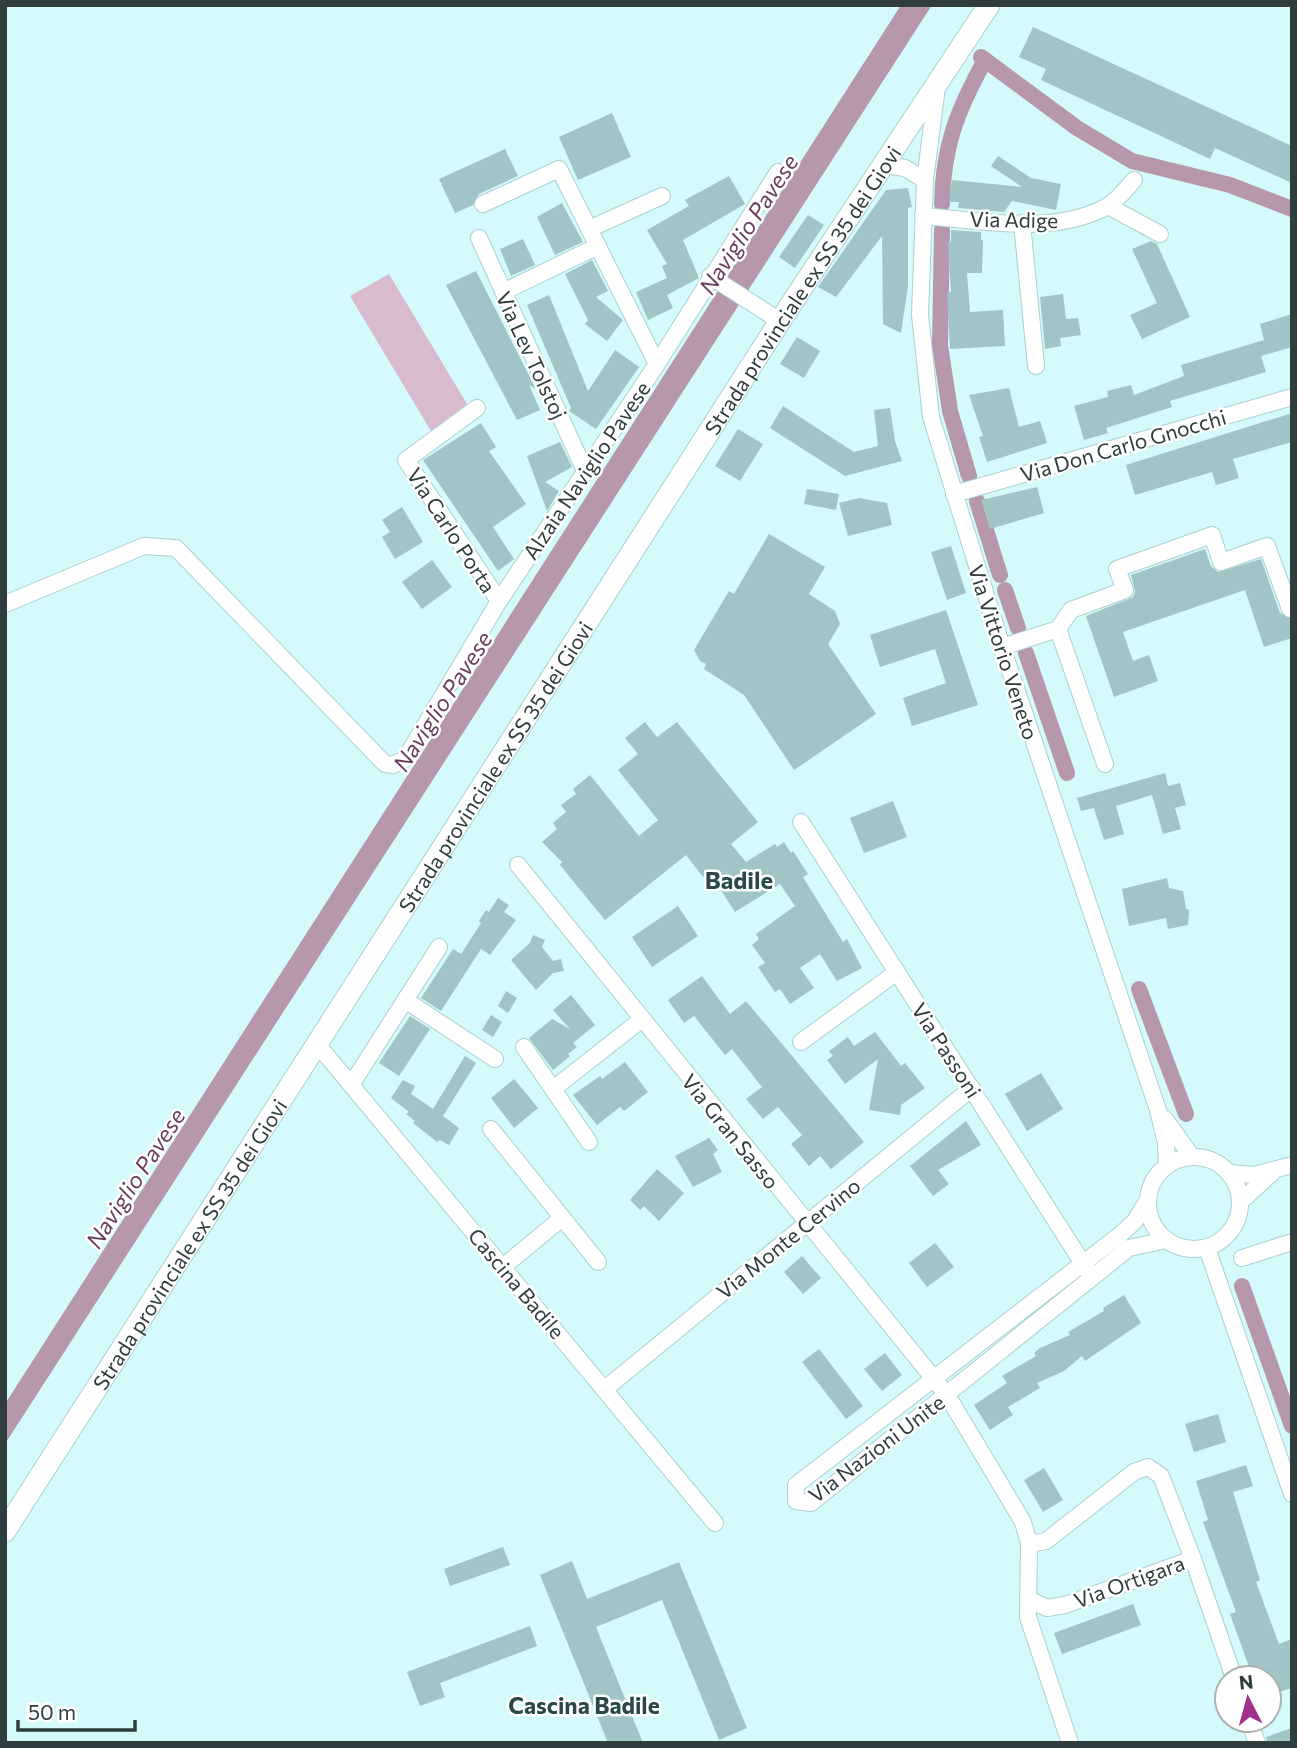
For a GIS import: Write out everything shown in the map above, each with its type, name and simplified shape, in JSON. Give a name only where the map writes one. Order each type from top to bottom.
[{"type":"main road","name":"Strada provinciale ex SS 35 dei Giovi","points":[[5,1531],[780,321],[989,5]]},
{"type":"street","name":"Via Vittorio Veneto","points":[[937,86],[925,180],[920,315],[930,417],[1002,647],[1158,1110],[1166,1143],[1167,1166]]},
{"type":"street","points":[[884,165],[905,168],[925,180]]},
{"type":"street","points":[[483,204],[559,169],[657,364]]},
{"type":"street","name":"Alzaia Naviglio Pavese","points":[[5,604],[144,546],[176,548],[385,764],[393,765],[405,760],[499,601],[714,279],[778,172]]},
{"type":"street","name":"Via Adige","points":[[923,216],[1022,223],[1069,220],[1108,206],[1134,180]]},
{"type":"street","points":[[589,229],[662,196]]},
{"type":"street","points":[[1108,206],[1160,234]]},
{"type":"street","points":[[1022,223],[1037,366]]},
{"type":"street","name":"Via Lev Tolstoj","points":[[479,238],[585,471]]},
{"type":"street","points":[[503,292],[598,246]]},
{"type":"street","points":[[714,279],[780,321]]},
{"type":"street","name":"Via Don Carlo Gnocchi","points":[[954,494],[1292,397]]},
{"type":"street","name":"Via Carlo Porta","points":[[477,408],[406,460],[499,601]]},
{"type":"street","points":[[1002,647],[1058,629],[1071,610],[1125,590],[1117,569],[1212,535],[1222,562],[1268,546],[1290,609]]},
{"type":"street","points":[[1058,629],[1105,764]]},
{"type":"street","name":"Via Passoni","points":[[801,822],[1093,1278]]},
{"type":"street","name":"Via Gran Sasso","points":[[519,865],[641,1020],[947,1395],[1017,1511],[1029,1544]]},
{"type":"street","points":[[351,1085],[439,947]]},
{"type":"street","points":[[801,1042],[897,972]]},
{"type":"street","points":[[405,1000],[495,1059]]},
{"type":"street","points":[[553,1089],[641,1020]]},
{"type":"street","name":"Cascina Badile","points":[[317,1044],[715,1523]]},
{"type":"street","points":[[524,1047],[589,1142]]},
{"type":"street","name":"Via Monte Cervino","points":[[605,1389],[972,1088]]},
{"type":"street","name":"Via Vittorio Veneto","points":[[1158,1110],[1192,1157]]},
{"type":"street","points":[[491,1129],[598,1262]]},
{"type":"street","points":[[1192,1157],[1219,1164],[1229,1173],[1237,1186],[1240,1202],[1238,1217],[1231,1230],[1207,1248],[1192,1250],[1166,1240],[1155,1229],[1149,1216],[1148,1200],[1150,1187],[1167,1166],[1192,1157]]},
{"type":"street","points":[[1229,1173],[1254,1175],[1292,1165]]},
{"type":"street","points":[[1240,1202],[1274,1171]]},
{"type":"street","name":"Via Nazioni Unite","points":[[1148,1200],[1135,1221],[796,1485],[796,1501],[811,1503],[1129,1248],[1166,1240]]},
{"type":"street","points":[[503,1266],[562,1219]]},
{"type":"street","points":[[1242,1258],[1292,1242]]},
{"type":"street","points":[[1207,1248],[1292,1494]]},
{"type":"street","name":"Via Ortigara","points":[[1028,1599],[1047,1608],[1065,1605],[1193,1559],[1161,1476],[1149,1467],[1133,1472],[1046,1541],[1029,1544]]},
{"type":"street","points":[[1029,1544],[1028,1599],[1031,1629],[1070,1743]]},
{"type":"street","points":[[1193,1559],[1229,1664]]},
{"type":"shaded area","points":[[901,5],[932,5],[5,1444],[5,1404]]},
{"type":"shaded area","points":[[389,274],[467,404],[431,431],[350,296]]},
{"type":"building","points":[[1033,27],[1292,146],[1292,183],[1215,148],[1210,159],[1041,80],[1046,69],[1019,57]]},
{"type":"building","points":[[612,113],[631,157],[578,180],[559,137]]},
{"type":"building","points":[[505,149],[518,176],[479,194],[473,205],[455,213],[439,179]]},
{"type":"building","points":[[998,156],[1031,178],[1061,184],[1056,210],[1012,201],[1004,212],[958,208],[959,202],[949,202],[952,180],[1022,187],[991,166]]},
{"type":"building","points":[[729,176],[745,204],[683,240],[699,278],[667,295],[673,308],[648,320],[636,292],[667,278],[662,266],[667,264],[647,230],[689,206],[685,200]]},
{"type":"building","points":[[908,188],[912,207],[908,208],[908,286],[901,333],[883,324],[882,236],[836,297],[818,287],[886,190]]},
{"type":"building","points":[[562,203],[583,242],[555,255],[537,217]]},
{"type":"building","points":[[808,215],[824,225],[795,268],[779,257]]},
{"type":"building","points":[[951,230],[981,232],[982,273],[967,273],[970,312],[1003,310],[1005,346],[950,349],[947,292],[951,292],[948,242],[951,242]]},
{"type":"building","points":[[523,239],[535,265],[511,276],[500,249]]},
{"type":"building","points":[[1151,241],[1157,244],[1190,317],[1142,339],[1130,315],[1157,303],[1132,249]]},
{"type":"building","points":[[592,260],[608,291],[596,297],[623,320],[607,341],[585,324],[588,320],[565,274]]},
{"type":"building","points":[[476,271],[536,389],[529,385],[540,410],[517,420],[446,285]]},
{"type":"building","points":[[1063,294],[1066,319],[1078,318],[1081,335],[1060,338],[1061,346],[1045,349],[1040,297]]},
{"type":"building","points":[[549,295],[588,391],[615,350],[639,367],[596,429],[569,411],[571,408],[527,305]]},
{"type":"building","points":[[1292,314],[1292,347],[1261,356],[1266,372],[1170,401],[1172,407],[1106,428],[1108,433],[1084,440],[1074,406],[1108,397],[1107,391],[1131,385],[1134,395],[1184,376],[1181,365],[1264,340],[1260,324]]},
{"type":"building","points":[[797,337],[820,351],[804,378],[780,364]]},
{"type":"building","points":[[1009,388],[1019,427],[1040,421],[1047,443],[987,462],[979,437],[983,436],[969,395]]},
{"type":"building","points":[[783,406],[854,452],[878,446],[874,410],[890,408],[895,441],[902,461],[845,476],[770,428]]},
{"type":"building","points":[[1292,413],[1292,442],[1233,459],[1239,478],[1216,485],[1212,472],[1135,495],[1126,465]]},
{"type":"building","points":[[481,423],[496,447],[489,451],[526,504],[493,527],[514,559],[498,571],[423,460]]},
{"type":"building","points":[[738,429],[763,444],[740,481],[715,466]]},
{"type":"building","points":[[560,442],[572,467],[545,482],[559,491],[547,511],[527,456]]},
{"type":"building","points":[[1037,487],[1044,513],[990,529],[981,500]]},
{"type":"building","points":[[807,489],[839,494],[836,510],[804,504]]},
{"type":"building","points":[[859,498],[887,503],[892,525],[848,536],[839,503]]},
{"type":"building","points":[[402,507],[423,542],[395,559],[382,537],[390,532],[382,520]]},
{"type":"building","points":[[769,534],[825,567],[809,594],[835,611],[840,624],[828,644],[876,714],[794,770],[744,695],[704,669],[706,664],[700,661],[694,650],[729,591],[734,594]]},
{"type":"building","points":[[951,546],[966,593],[947,600],[931,552]]},
{"type":"building","points":[[1205,549],[1211,566],[1218,572],[1261,559],[1280,613],[1292,619],[1292,638],[1264,647],[1245,590],[1123,632],[1133,661],[1149,655],[1158,681],[1114,697],[1086,616],[1133,597],[1135,591],[1131,575]]},
{"type":"building","points":[[432,560],[452,587],[422,609],[402,582]]},
{"type":"building","points":[[946,610],[978,705],[912,726],[903,698],[946,683],[935,649],[880,667],[870,635]]},
{"type":"building","points":[[645,722],[657,737],[677,722],[758,822],[731,844],[746,862],[775,844],[777,847],[784,842],[791,853],[793,851],[808,874],[803,877],[843,942],[847,939],[862,968],[837,981],[820,954],[800,968],[814,988],[790,1004],[780,989],[775,992],[758,967],[765,963],[752,945],[759,939],[756,934],[795,906],[780,884],[735,912],[710,873],[703,877],[686,855],[605,920],[560,865],[562,862],[542,842],[557,829],[553,823],[566,812],[561,805],[576,794],[573,789],[590,775],[639,836],[658,820],[618,770],[638,754],[625,738]]},
{"type":"building","points":[[1165,773],[1168,786],[1180,783],[1186,805],[1175,808],[1181,829],[1163,834],[1152,795],[1116,806],[1124,834],[1104,840],[1094,808],[1081,811],[1077,798]]},
{"type":"building","points":[[893,801],[907,837],[864,853],[850,818]]},
{"type":"building","points":[[1167,878],[1169,888],[1183,891],[1186,909],[1189,910],[1188,925],[1168,929],[1166,918],[1129,926],[1122,889]]},
{"type":"building","points":[[498,898],[509,905],[504,912],[516,920],[490,955],[481,949],[441,1011],[421,998],[453,949],[461,954],[486,910],[489,912]]},
{"type":"building","points":[[678,906],[698,936],[652,967],[632,937]]},
{"type":"building","points":[[533,935],[545,940],[542,947],[553,961],[561,959],[564,971],[553,973],[536,990],[511,960],[530,943]]},
{"type":"building","points":[[702,976],[730,1014],[746,1001],[864,1142],[831,1169],[820,1156],[809,1166],[791,1144],[802,1135],[778,1107],[763,1119],[746,1099],[762,1087],[732,1049],[725,1055],[694,1016],[684,1023],[668,1000]]},
{"type":"building","points":[[506,991],[517,998],[508,1013],[498,1006]]},
{"type":"building","points":[[571,995],[595,1025],[573,1043],[577,1047],[553,1070],[529,1038],[552,1019],[570,1029],[553,1010]]},
{"type":"building","points":[[491,1015],[502,1022],[493,1037],[482,1030]]},
{"type":"building","points":[[410,1016],[430,1029],[399,1076],[379,1063]]},
{"type":"building","points":[[875,1032],[901,1066],[905,1063],[925,1088],[901,1105],[900,1115],[869,1110],[878,1059],[845,1084],[827,1060],[833,1056],[829,1051],[848,1037],[854,1046]]},
{"type":"building","points":[[465,1056],[476,1063],[443,1116],[459,1128],[449,1145],[440,1140],[437,1142],[413,1123],[415,1121],[406,1114],[409,1112],[391,1098],[403,1080],[415,1086],[411,1094],[433,1109]]},
{"type":"building","points":[[625,1062],[648,1092],[624,1111],[620,1107],[597,1125],[573,1095]]},
{"type":"building","points":[[1041,1073],[1063,1109],[1027,1131],[1005,1094]]},
{"type":"building","points":[[514,1079],[538,1108],[514,1128],[491,1098]]},
{"type":"building","points":[[966,1121],[981,1145],[938,1170],[949,1184],[933,1196],[910,1166]]},
{"type":"building","points":[[709,1138],[718,1150],[713,1154],[722,1172],[693,1187],[675,1156]]},
{"type":"building","points":[[657,1169],[684,1193],[659,1221],[644,1206],[640,1210],[630,1200]]},
{"type":"building","points":[[935,1243],[954,1267],[927,1287],[909,1263]]},
{"type":"building","points":[[802,1256],[821,1278],[803,1294],[784,1272]]},
{"type":"building","points":[[1124,1295],[1141,1323],[1085,1361],[1082,1356],[1064,1371],[1037,1383],[1040,1388],[1008,1407],[1013,1415],[990,1430],[974,1405],[1007,1383],[1002,1376],[1036,1356],[1034,1353],[1040,1348],[1070,1335],[1068,1332],[1104,1311],[1103,1308]]},
{"type":"building","points":[[819,1349],[863,1406],[846,1419],[802,1362]]},
{"type":"building","points":[[885,1353],[902,1375],[882,1391],[864,1369]]},
{"type":"building","points":[[1218,1414],[1226,1442],[1194,1452],[1185,1424]]},
{"type":"building","points":[[1246,1465],[1253,1486],[1233,1492],[1260,1580],[1256,1582],[1279,1644],[1292,1639],[1292,1688],[1283,1691],[1283,1664],[1248,1664],[1230,1614],[1236,1612],[1203,1522],[1208,1520],[1196,1481]]},
{"type":"building","points":[[1044,1468],[1063,1500],[1043,1512],[1024,1480]]},
{"type":"building","points":[[503,1547],[510,1565],[450,1586],[444,1569]]},
{"type":"building","points":[[572,1561],[587,1599],[679,1562],[747,1728],[719,1740],[662,1600],[596,1627],[643,1743],[608,1743],[540,1575]]},
{"type":"building","points":[[1133,1604],[1141,1625],[1062,1654],[1054,1633]]},
{"type":"building","points":[[530,1626],[537,1646],[440,1683],[445,1697],[420,1706],[407,1672]]},
{"type":"building","points":[[1292,1728],[1292,1743],[1267,1743],[1266,1737],[1283,1734],[1283,1731]]},
{"type":"waterway","points":[[981,57],[1077,128],[1132,161],[1230,185],[1292,209]]},
{"type":"waterway","points":[[942,204],[945,164],[953,129],[985,60]]},
{"type":"waterway","points":[[942,230],[940,345],[950,411],[969,476]]},
{"type":"waterway","points":[[977,501],[1000,575]]},
{"type":"waterway","points":[[1005,590],[1018,628]]},
{"type":"waterway","points":[[1026,653],[1067,773]]},
{"type":"waterway","points":[[1139,989],[1186,1114]]},
{"type":"waterway","points":[[1242,1286],[1292,1426]]},
{"type":"district","name":"Badile","points":[[739,879]]},
{"type":"district","name":"Cascina Badile","points":[[584,1705]]},
{"type":"water label","name":"Naviglio Pavese","points":[[748,224]]},
{"type":"water label","name":"Naviglio Pavese","points":[[442,701]]},
{"type":"water label","name":"Naviglio Pavese","points":[[135,1178]]}]
